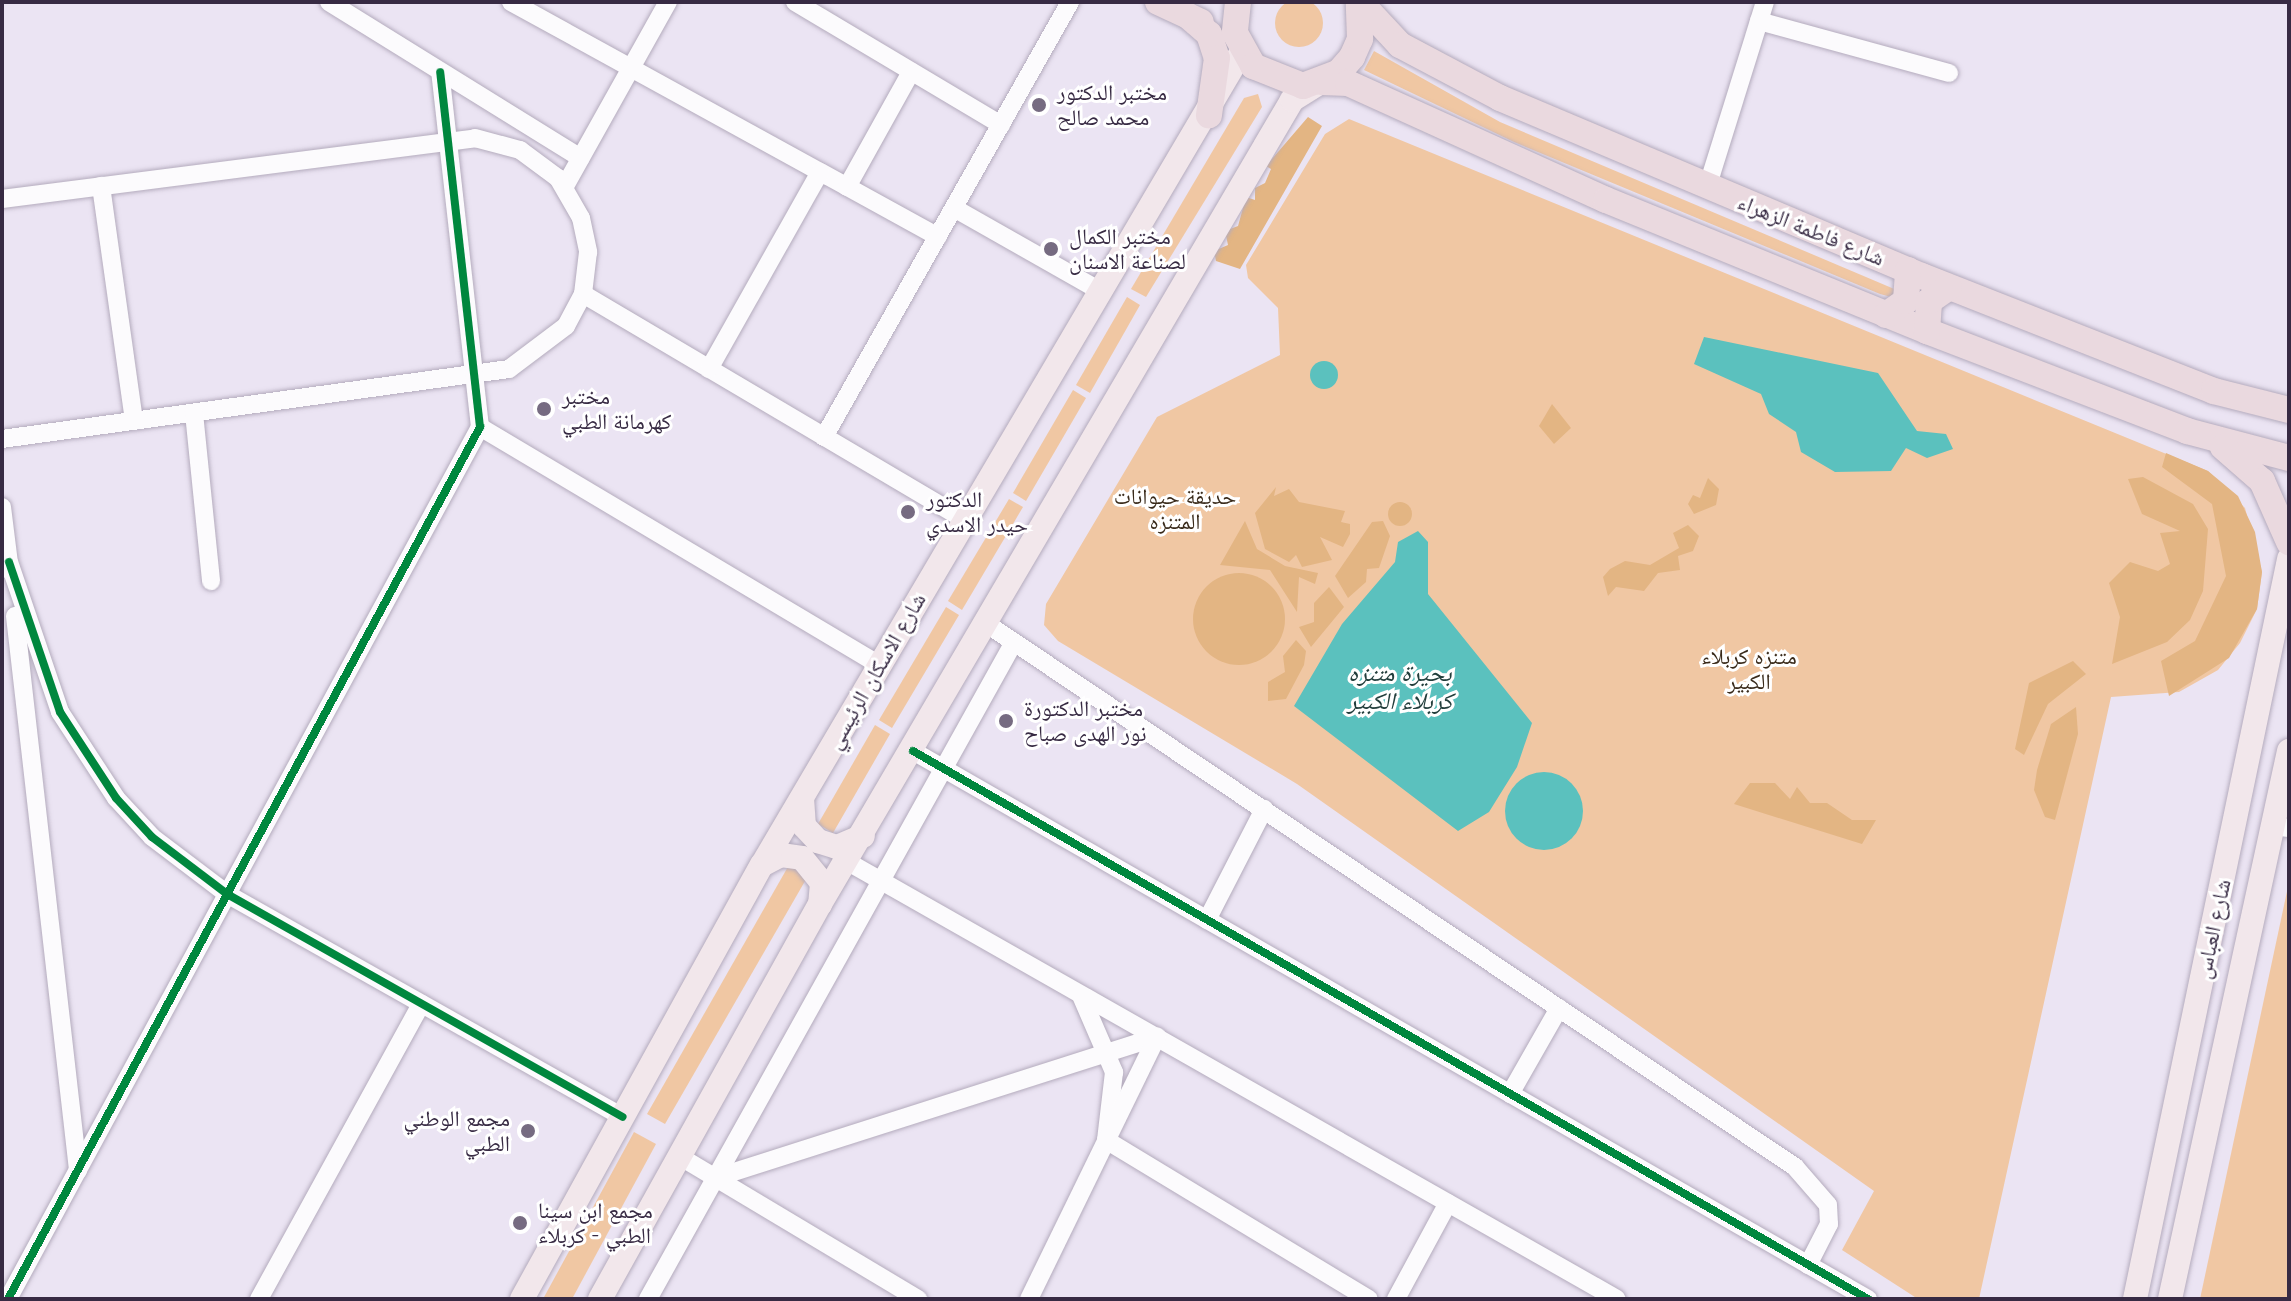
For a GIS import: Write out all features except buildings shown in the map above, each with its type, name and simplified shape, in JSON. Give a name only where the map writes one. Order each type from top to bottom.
[{"type":"highway","points":[[1158,2],[1187,15],[1241,49],[1267,78],[1348,83],[1886,315],[2187,431],[2289,458]]},
{"type":"highway","points":[[1238,2],[1241,49]]},
{"type":"highway","points":[[1321,82],[1352,57],[1360,39],[1359,2]]},
{"type":"highway","name":"شارع فاطمة الزهراء","points":[[1359,2],[1394,40],[1445,72],[1707,188],[1949,287],[2262,405],[2289,410]]},
{"type":"highway","points":[[1187,15],[1209,34],[1217,58],[1209,115]]},
{"type":"highway","points":[[1886,315],[1906,301],[1908,270]]},
{"type":"highway","points":[[1927,331],[1929,301],[1949,287]]},
{"type":"highway","points":[[2262,405],[2289,398]]},
{"type":"highway","points":[[2187,431],[2251,470],[2278,507],[2289,542]]},
{"type":"main road","name":"شارع الاسكان الرئيسي","points":[[522,1299],[762,865],[1100,291],[1209,115],[1241,49]]},
{"type":"main road","points":[[600,1299],[820,904],[848,862],[1292,100],[1321,82]]},
{"type":"main road","name":"شارع العباس","points":[[2135,1299],[2289,559]]},
{"type":"main road","name":"شارع العباس","points":[[2170,1299],[2281,827],[2289,751]]},
{"type":"main road","points":[[802,798],[804,826],[818,841],[837,847],[863,836]]},
{"type":"main road","points":[[762,865],[781,855],[802,858],[822,883],[820,904]]},
{"type":"street","points":[[329,2],[581,158]]},
{"type":"street","points":[[511,2],[938,237]]},
{"type":"street","points":[[565,186],[668,2]]},
{"type":"street","points":[[795,2],[1001,125]]},
{"type":"street","points":[[824,437],[1070,2]]},
{"type":"street","points":[[1707,188],[1765,2]]},
{"type":"street","points":[[1759,21],[1949,73]]},
{"type":"street","points":[[8,1299],[480,427],[440,72]]},
{"type":"street","points":[[847,187],[911,72]]},
{"type":"street","points":[[2,199],[448,139],[509,145],[565,186],[587,241],[583,294],[546,347],[509,369],[2,439]]},
{"type":"street","points":[[709,369],[820,172]]},
{"type":"street","points":[[101,186],[134,421]]},
{"type":"street","points":[[954,208],[1100,291]]},
{"type":"street","points":[[583,294],[965,520]]},
{"type":"street","points":[[194,413],[211,581]]},
{"type":"street","points":[[480,427],[879,665]]},
{"type":"street","points":[[2,507],[78,1170]]},
{"type":"street","points":[[9,562],[46,682],[80,748],[152,837],[227,894],[622,1117]]},
{"type":"street","points":[[987,624],[1808,1178],[1829,1215],[1808,1265]]},
{"type":"street","points":[[648,1299],[1014,642]]},
{"type":"street","points":[[913,751],[1868,1299]]},
{"type":"street","points":[[1207,920],[1264,809]]},
{"type":"street","points":[[848,862],[1617,1299]]},
{"type":"street","points":[[1074,990],[1110,1052],[1115,1094],[1106,1140]]},
{"type":"street","points":[[259,1299],[421,1004]]},
{"type":"street","points":[[1510,1094],[1559,1008]]},
{"type":"street","points":[[715,1178],[1157,1037]]},
{"type":"street","points":[[1029,1299],[1157,1037]]},
{"type":"street","points":[[1106,1140],[1369,1299]]},
{"type":"street","points":[[679,1156],[918,1299]]},
{"type":"street","points":[[1396,1299],[1448,1203]]},
{"type":"green space","points":[[1299,-1],[1316,6],[1323,23],[1316,40],[1299,47],[1282,40],[1275,23],[1282,6]]},
{"type":"green space","points":[[1374,51],[1500,122],[1899,291],[1895,298],[1880,294],[1514,142],[1364,70]]},
{"type":"green space","points":[[1258,94],[1262,107],[1146,297],[1131,289],[1244,98]]},
{"type":"green space","name":"متنزه كربلاء الكبير","points":[[1349,119],[2208,471],[2245,508],[2262,572],[2257,609],[2240,643],[2218,670],[2179,692],[2111,697],[1979,1299],[1918,1299],[1842,1250],[1874,1191],[1297,784],[1058,641],[1044,625],[1046,604],[1157,417],[1280,355],[1278,308],[1248,278],[1246,265],[1325,134]]},
{"type":"green space","points":[[1127,297],[1140,305],[1090,393],[1076,385]]},
{"type":"green space","points":[[1073,390],[1086,398],[1026,501],[1013,493]]},
{"type":"green space","points":[[1009,499],[1023,507],[962,610],[948,601]]},
{"type":"green space","points":[[946,607],[959,615],[892,728],[879,720]]},
{"type":"green space","points":[[875,725],[890,734],[833,833],[818,824]]},
{"type":"green space","points":[[797,851],[816,862],[665,1124],[647,1114]]},
{"type":"green space","points":[[2289,882],[2289,1291],[2286,1299],[2200,1299]]},
{"type":"green space","points":[[634,1132],[656,1144],[572,1299],[543,1299]]},
{"type":"shaded area","points":[[1308,117],[1322,126],[1240,269],[1216,261],[1214,251],[1228,245],[1225,231],[1238,226],[1246,197],[1255,200],[1255,188],[1265,183],[1271,169],[1266,166]]},
{"type":"shaded area","points":[[1552,404],[1571,428],[1554,444],[1539,426]]},
{"type":"shaded area","points":[[2166,453],[2208,471],[2238,496],[2255,532],[2262,572],[2257,609],[2229,658],[2169,696],[2161,661],[2195,641],[2226,576],[2212,504],[2162,467]]},
{"type":"shaded area","points":[[2143,477],[2193,504],[2208,529],[2203,591],[2190,620],[2167,642],[2112,664],[2120,617],[2109,583],[2130,562],[2158,571],[2170,564],[2160,533],[2180,531],[2142,514],[2128,479]]},
{"type":"shaded area","points":[[1708,478],[1719,489],[1716,505],[1694,514],[1688,504],[1693,495],[1700,498]]},
{"type":"shaded area","points":[[1276,487],[1274,496],[1289,489],[1299,502],[1345,511],[1341,522],[1350,524],[1350,534],[1343,547],[1320,537],[1332,560],[1302,567],[1296,555],[1289,562],[1265,549],[1255,513]]},
{"type":"shaded area","points":[[1400,502],[1409,505],[1412,514],[1409,523],[1400,526],[1391,523],[1388,514],[1391,505]]},
{"type":"shaded area","points":[[1245,521],[1257,549],[1285,566],[1318,573],[1315,584],[1299,577],[1297,612],[1270,570],[1220,565]]},
{"type":"shaded area","points":[[1383,521],[1390,536],[1379,568],[1367,569],[1366,582],[1348,598],[1335,576],[1372,522]]},
{"type":"shaded area","points":[[1688,525],[1699,536],[1693,551],[1678,556],[1680,570],[1658,573],[1644,591],[1616,587],[1608,596],[1603,577],[1610,569],[1625,561],[1650,565],[1679,548],[1673,533]]},
{"type":"shaded area","points":[[1239,573],[1257,576],[1272,586],[1282,601],[1285,619],[1282,637],[1272,652],[1257,662],[1239,665],[1221,662],[1206,652],[1196,637],[1193,619],[1196,601],[1206,586],[1221,576]]},
{"type":"shaded area","points":[[1329,587],[1344,607],[1311,647],[1299,627],[1314,622],[1314,603]]},
{"type":"shaded area","points":[[1296,640],[1306,651],[1304,665],[1286,699],[1268,701],[1268,682],[1285,672],[1283,656]]},
{"type":"shaded area","points":[[2073,661],[2086,674],[2048,704],[2024,755],[2015,749],[2029,683]]},
{"type":"shaded area","points":[[2076,707],[2078,734],[2055,820],[2045,817],[2034,790],[2037,770],[2051,724]]},
{"type":"shaded area","points":[[1750,783],[1775,783],[1790,799],[1797,787],[1810,803],[1827,803],[1852,820],[1876,820],[1862,844],[1734,804]]},
{"type":"water","points":[[1704,337],[1878,373],[1917,431],[1946,434],[1953,449],[1927,458],[1906,448],[1891,471],[1835,472],[1801,452],[1796,432],[1769,414],[1761,394],[1694,364]]},
{"type":"water","points":[[1324,361],[1334,365],[1338,375],[1334,385],[1324,389],[1314,385],[1310,375],[1314,365]]},
{"type":"water","name":"بحيرة متنزه كربلاء الكبير","points":[[1418,531],[1428,542],[1428,594],[1532,723],[1517,767],[1489,812],[1458,831],[1294,706],[1342,624],[1395,562],[1398,542]]},
{"type":"water","points":[[1544,772],[1559,775],[1571,784],[1580,796],[1583,811],[1580,826],[1571,838],[1559,847],[1544,850],[1529,847],[1517,838],[1508,826],[1505,811],[1508,796],[1517,784],[1529,775]]},
{"type":"cycle path","points":[[8,1299],[480,427],[440,72]]},
{"type":"cycle path","points":[[9,562],[60,712],[116,798],[152,837],[227,894],[622,1117]]},
{"type":"cycle path","points":[[913,751],[1868,1299]]},
{"type":"place","name":"مختبر الدكتور محمد صالح","points":[[1039,105]]},
{"type":"place","name":"مختبر الكمال لصناعة الاسنان","points":[[1051,249]]},
{"type":"place","name":"مختبر كهرمانة الطبي","points":[[544,409]]},
{"type":"place","name":"الدكتور حيدر الاسدي","points":[[908,512]]},
{"type":"place","name":"مختبر الدكتورة نور الهدى صباح","points":[[1006,721]]},
{"type":"place","name":"مجمع الوطني الطبي","points":[[528,1131]]},
{"type":"place","name":"مجمع ابن سينا الطبي - كربلاء","points":[[520,1223]]},
{"type":"park label","name":"حديقة حيوانات المتنزه","points":[[1175,508]]}]
